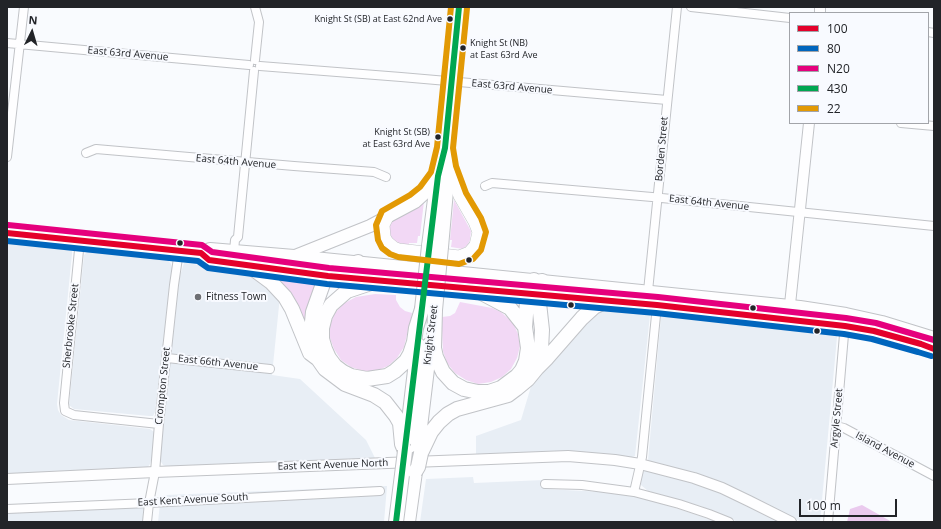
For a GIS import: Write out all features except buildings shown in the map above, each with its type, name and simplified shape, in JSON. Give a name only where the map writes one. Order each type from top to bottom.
[{"type":"highway","name":"Knight Street","points":[[396,522],[414,452],[443,172]]},
{"type":"highway","points":[[318,359],[313,339],[312,322],[313,312],[320,292],[328,276],[335,270],[358,262]]},
{"type":"highway","points":[[248,266],[270,282],[285,297],[292,309],[310,353],[318,359],[325,369],[345,384],[374,395],[385,402],[396,416],[400,423],[402,444],[414,452],[418,467],[414,472],[408,522]]},
{"type":"highway","points":[[377,281],[347,291],[332,305],[325,316],[322,328],[322,339],[325,349],[335,366],[343,372],[351,376],[367,379],[387,376],[395,371],[406,361],[410,354],[416,328],[428,310]]},
{"type":"highway","points":[[428,310],[436,328],[434,348],[436,357],[443,372],[453,383],[464,389],[478,392],[488,392],[501,388],[510,383],[522,370],[526,360],[528,348],[525,327],[536,287]]},
{"type":"highway","points":[[536,287],[542,330],[541,350],[537,368]]},
{"type":"highway","points":[[476,290],[510,308],[525,327]]},
{"type":"highway","points":[[414,452],[439,422],[448,414],[457,409],[508,395],[528,379],[582,318],[594,307],[607,301]]},
{"type":"main road","name":"Knight Street","points":[[443,172],[459,7]]},
{"type":"main road","points":[[294,256],[346,236],[388,217],[415,202],[426,192],[443,172],[474,222],[478,232],[475,245],[469,252],[459,256],[399,249],[388,242],[384,231],[384,225],[388,217]]},
{"type":"main road","points":[[7,234],[201,253],[210,249],[358,262],[536,287],[607,301],[788,320],[846,320],[889,324],[934,338]]},
{"type":"main road","points":[[201,253],[209,260],[248,266],[328,276],[476,290],[536,287],[648,291],[790,306],[846,320],[874,331],[934,349]]},
{"type":"street","points":[[7,158],[21,45],[24,7]]},
{"type":"street","points":[[236,251],[240,241],[238,237],[244,162],[255,66],[258,22],[255,7]]},
{"type":"street","name":"Borden Street","points":[[648,291],[677,7]]},
{"type":"street","points":[[691,7],[789,18]]},
{"type":"street","name":"East 63rd Avenue","points":[[7,43],[255,66],[667,100]]},
{"type":"street","points":[[788,320],[809,124]]},
{"type":"street","points":[[912,124],[934,126]]},
{"type":"street","name":"East 64th Avenue","points":[[86,153],[96,149],[374,172],[386,177]]},
{"type":"street","name":"East 64th Avenue","points":[[485,186],[492,183],[934,226]]},
{"type":"street","name":"Sherbrooke Street","points":[[80,240],[64,403],[65,411],[74,415],[159,424]]},
{"type":"street","name":"Crompton Street","points":[[147,522],[155,472],[166,358],[179,251]]},
{"type":"street","points":[[634,492],[640,464],[657,306],[668,293]]},
{"type":"street","name":"Argyle Street","points":[[828,522],[846,320]]},
{"type":"street","name":"East 66th Avenue","points":[[166,358],[270,368]]},
{"type":"street","name":"Island Avenue","points":[[836,426],[844,428],[934,476]]},
{"type":"street","name":"East Kent Avenue North","points":[[7,478],[542,456],[583,457],[640,464],[694,478],[722,488],[791,522]]},
{"type":"street","points":[[545,484],[582,485],[634,492],[684,505],[729,522]]},
{"type":"street","name":"East Kent Avenue South","points":[[7,509],[380,491]]},
{"type":"shaded area","points":[[454,200],[471,231],[470,240],[463,249],[451,247],[452,240],[450,240]]},
{"type":"shaded area","points":[[424,201],[420,236],[418,236],[417,243],[409,243],[409,245],[399,244],[392,240],[389,232],[390,223],[393,219]]},
{"type":"shaded area","points":[[7,242],[68,249],[72,251],[57,404],[58,410],[61,415],[69,420],[150,429],[154,432],[153,454],[147,468],[7,475]]},
{"type":"shaded area","points":[[88,251],[167,259],[171,264],[172,268],[155,412],[153,416],[74,409],[69,405],[84,255]]},
{"type":"shaded area","points":[[245,257],[327,265],[322,270],[245,260]]},
{"type":"shaded area","points":[[184,263],[226,269],[237,274],[242,272],[252,276],[280,296],[272,375],[300,379],[366,440],[375,458],[178,467],[168,467],[163,465],[160,460],[176,298],[179,279]]},
{"type":"shaded area","points":[[287,279],[317,281],[306,331],[275,280]]},
{"type":"shaded area","points":[[375,294],[396,295],[396,300],[400,307],[405,311],[412,313],[411,322],[404,347],[397,358],[388,366],[376,371],[363,371],[351,367],[341,360],[334,349],[330,338],[330,325],[335,313],[343,304],[356,297]]},
{"type":"shaded area","points":[[460,302],[492,308],[501,312],[513,323],[518,334],[520,346],[517,358],[511,369],[502,377],[491,382],[478,384],[466,380],[455,373],[447,363],[443,351],[441,326],[442,317],[450,316],[455,313]]},
{"type":"shaded area","points":[[616,306],[646,310],[650,315],[635,456],[562,452],[476,454],[476,436],[521,420],[532,383],[588,317],[609,307]]},
{"type":"shaded area","points":[[669,312],[834,330],[837,333],[820,522],[802,522],[712,480],[650,462],[648,460],[661,317],[664,313]]},
{"type":"shaded area","points":[[645,470],[692,482],[735,498],[780,522],[738,522],[701,506],[648,491],[641,485],[640,482],[641,475]]},
{"type":"shaded area","points":[[473,477],[474,483],[544,480],[544,489],[605,492],[639,496],[717,522],[420,522],[426,479]]},
{"type":"shaded area","points":[[387,486],[384,522],[158,522],[160,504],[166,495]]},
{"type":"shaded area","points":[[862,505],[892,522],[847,522],[850,509]]},
{"type":"shaded area","points":[[146,506],[144,522],[7,522],[7,510]]},
{"type":"transit line","name":"22","points":[[451,7],[437,147],[431,172],[420,187],[410,195],[382,211],[376,225],[378,240],[382,248],[390,254],[398,257],[459,264],[473,259],[481,250],[486,232],[481,218],[466,193],[456,166],[453,148],[467,8]]},
{"type":"transit line","name":"430","points":[[396,522],[438,176],[445,148],[459,7]]},
{"type":"transit line","name":"N20","points":[[8,225],[202,245],[212,252],[329,268],[658,297],[846,318],[876,323],[934,340]]},
{"type":"transit line","name":"100","points":[[7,233],[201,253],[209,260],[328,276],[657,305],[845,326],[874,331],[934,349]]},
{"type":"transit line","name":"80","points":[[7,241],[198,261],[208,268],[327,284],[656,313],[844,334],[872,339],[931,356]]},
{"type":"place","name":"Knight St (SB) at East 62nd Ave","points":[[450,19]]},
{"type":"place","name":"Knight St (NB) at East 63rd Ave","points":[[463,48]]},
{"type":"place","name":"Knight St (SB) at East 63rd Ave","points":[[438,137]]},
{"type":"place","name":"Fitness Town","points":[[198,297]]}]
